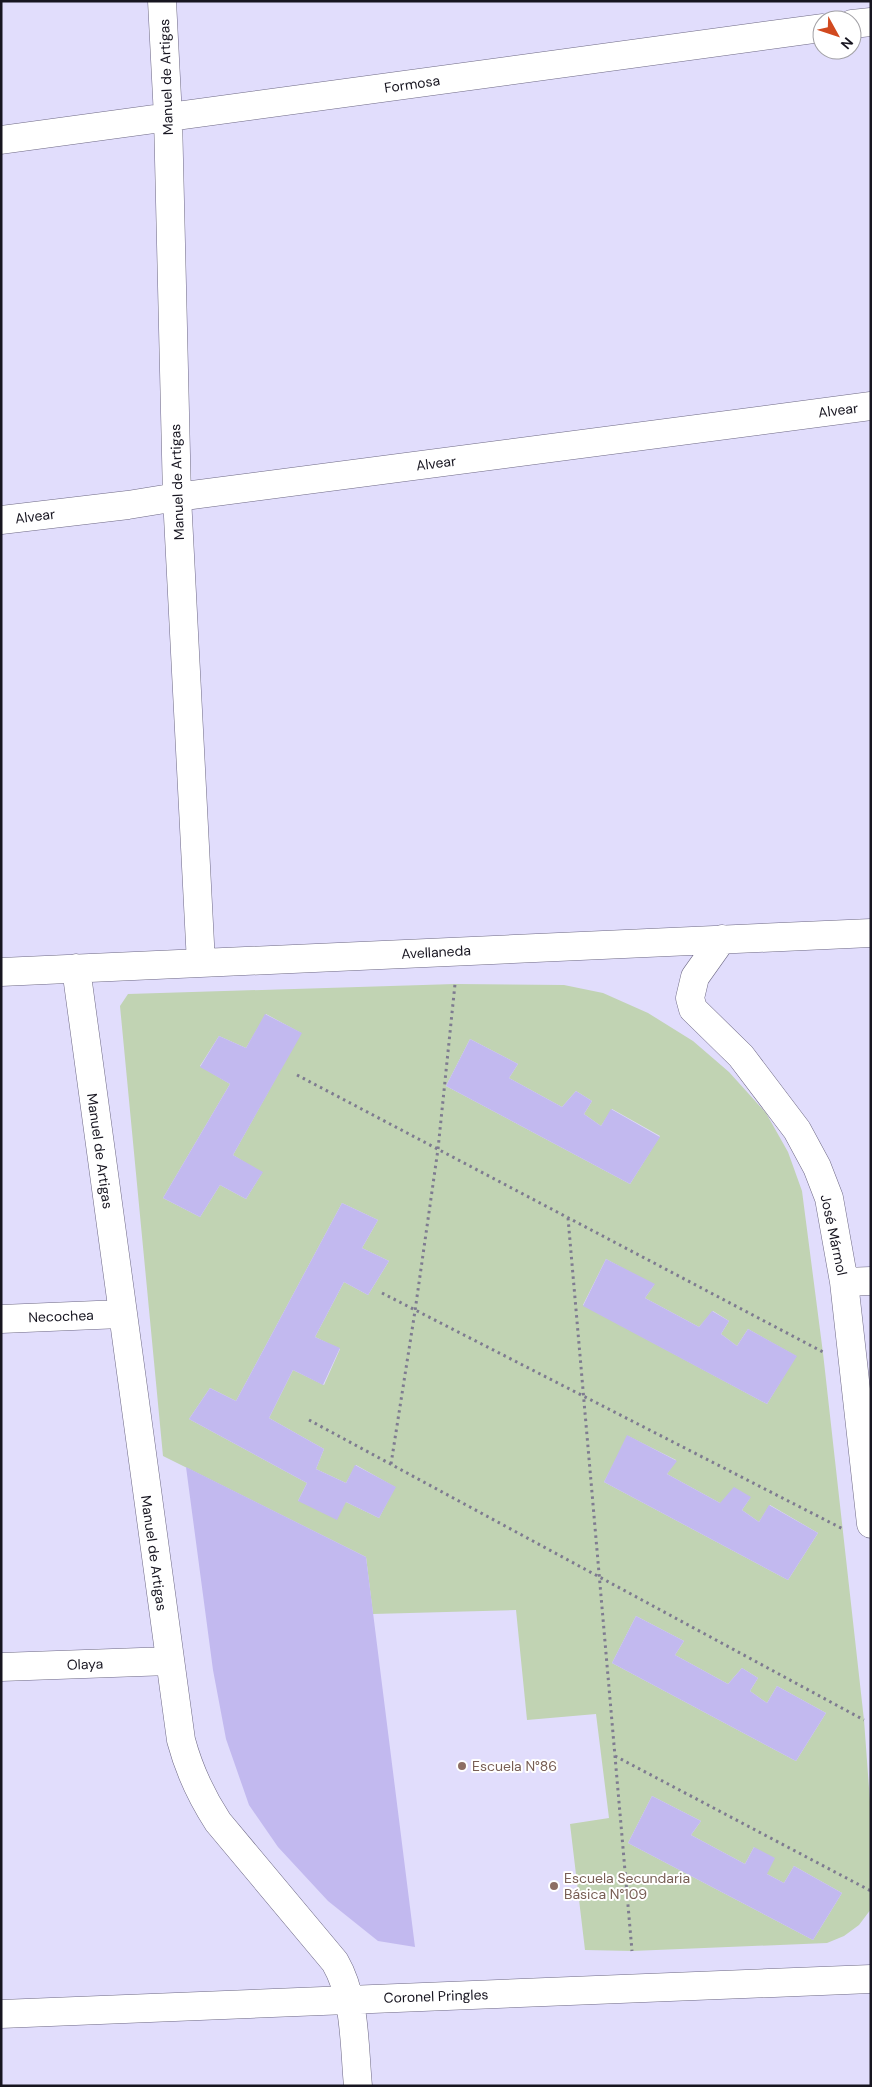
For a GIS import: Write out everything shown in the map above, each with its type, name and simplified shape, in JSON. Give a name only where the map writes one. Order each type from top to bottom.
[{"type":"street","name":"Manuel de Artigas","points":[[162,1],[168,118],[177,497],[200,963]]},
{"type":"street","name":"Formosa","points":[[1,140],[812,29]]},
{"type":"street","name":"Alvear","points":[[1,520],[128,505],[871,406]]},
{"type":"street","name":"Avellaneda","points":[[1,972],[871,933]]},
{"type":"street","name":"José Mármol","points":[[722,939],[695,977],[690,998],[693,1009],[741,1056],[798,1130],[829,1198],[844,1282],[871,1524]]},
{"type":"street","name":"Manuel de Artigas","points":[[76,968],[180,1740],[188,1766],[203,1798],[218,1822],[335,1962],[342,1974],[350,1999],[358,2086]]},
{"type":"street","points":[[844,1282],[871,1281]]},
{"type":"street","name":"Necochea","points":[[1,1319],[122,1314]]},
{"type":"street","name":"Olaya","points":[[1,1668],[169,1661]]},
{"type":"street","name":"Coronel Pringles","points":[[1,2014],[871,1980]]},
{"type":"path","points":[[391,1464],[416,1310],[438,1149],[455,984]]},
{"type":"path","points":[[298,1075],[823,1353]]},
{"type":"path","points":[[568,1218],[632,1950]]},
{"type":"path","points":[[382,1293],[843,1529]]},
{"type":"path","points":[[309,1420],[864,1720]]},
{"type":"path","points":[[614,1755],[871,1891]]},
{"type":"green space","points":[[455,984],[564,985],[603,993],[648,1013],[693,1041],[729,1072],[766,1113],[788,1152],[802,1191],[823,1353],[864,1720],[871,1815],[871,1909],[859,1925],[844,1936],[827,1943],[632,1951],[585,1950],[570,1824],[609,1818],[596,1714],[527,1720],[516,1610],[373,1614],[366,1557],[163,1456],[120,1006],[128,994]],"holes":[[[266,1014],[301,1033],[233,1155],[262,1173],[246,1199],[220,1185],[200,1217],[163,1198],[230,1084],[200,1066],[219,1036],[246,1048]],[[470,1039],[518,1064],[509,1078],[562,1107],[576,1091],[592,1101],[584,1114],[601,1126],[612,1109],[660,1136],[630,1184],[446,1086]],[[342,1203],[378,1220],[362,1248],[389,1261],[368,1295],[344,1282],[315,1337],[340,1349],[324,1385],[293,1370],[269,1418],[324,1449],[316,1469],[346,1483],[356,1465],[395,1487],[379,1518],[346,1502],[298,1501],[307,1483],[189,1419],[210,1388],[236,1401]],[[606,1259],[654,1285],[645,1298],[699,1327],[713,1311],[729,1321],[721,1334],[737,1346],[748,1329],[796,1356],[767,1404],[583,1305]],[[628,1436],[676,1460],[667,1474],[720,1503],[750,1498],[742,1510],[759,1522],[770,1505],[818,1533],[788,1580],[604,1482]],[[636,1616],[684,1641],[675,1655],[728,1684],[742,1668],[758,1678],[750,1691],[767,1703],[777,1686],[826,1713],[796,1761],[612,1663]],[[652,1796],[701,1821],[691,1835],[745,1864],[754,1847],[767,1874],[784,1883],[794,1866],[842,1893],[813,1940],[628,1843]]]},
{"type":"building","points":[[265,1014],[302,1033],[233,1155],[263,1172],[246,1199],[220,1185],[200,1217],[163,1198],[230,1084],[200,1067],[219,1036],[246,1048]]},
{"type":"building","points":[[470,1039],[518,1064],[509,1078],[562,1107],[576,1091],[592,1101],[584,1114],[601,1126],[611,1109],[660,1137],[630,1184],[446,1086]]},
{"type":"building","points":[[342,1203],[378,1220],[362,1248],[389,1261],[368,1295],[344,1282],[315,1337],[340,1348],[323,1385],[293,1370],[269,1418],[324,1449],[316,1469],[346,1483],[355,1465],[396,1487],[379,1518],[346,1502],[337,1520],[298,1501],[307,1483],[189,1419],[210,1388],[236,1401]]},
{"type":"building","points":[[606,1259],[655,1284],[645,1298],[699,1327],[712,1311],[729,1321],[721,1334],[737,1346],[748,1329],[797,1356],[767,1404],[583,1306]]},
{"type":"building","points":[[627,1435],[677,1461],[667,1474],[720,1503],[734,1487],[751,1497],[742,1510],[759,1522],[769,1505],[818,1533],[788,1580],[604,1482]]},
{"type":"building","points":[[186,1467],[366,1557],[415,1947],[378,1941],[328,1901],[278,1847],[249,1805],[226,1739],[213,1670]]},
{"type":"building","points":[[636,1616],[684,1641],[675,1655],[728,1684],[742,1668],[758,1678],[750,1691],[767,1703],[777,1686],[826,1713],[796,1761],[612,1663]]},
{"type":"building","points":[[652,1796],[701,1821],[691,1835],[745,1864],[754,1847],[775,1858],[767,1874],[784,1883],[794,1866],[842,1893],[813,1940],[628,1843]]},
{"type":"place","name":"Escuela N°86","points":[[462,1766]]},
{"type":"place","name":"Escuela Secundaria Básica N°109","points":[[554,1886]]}]
